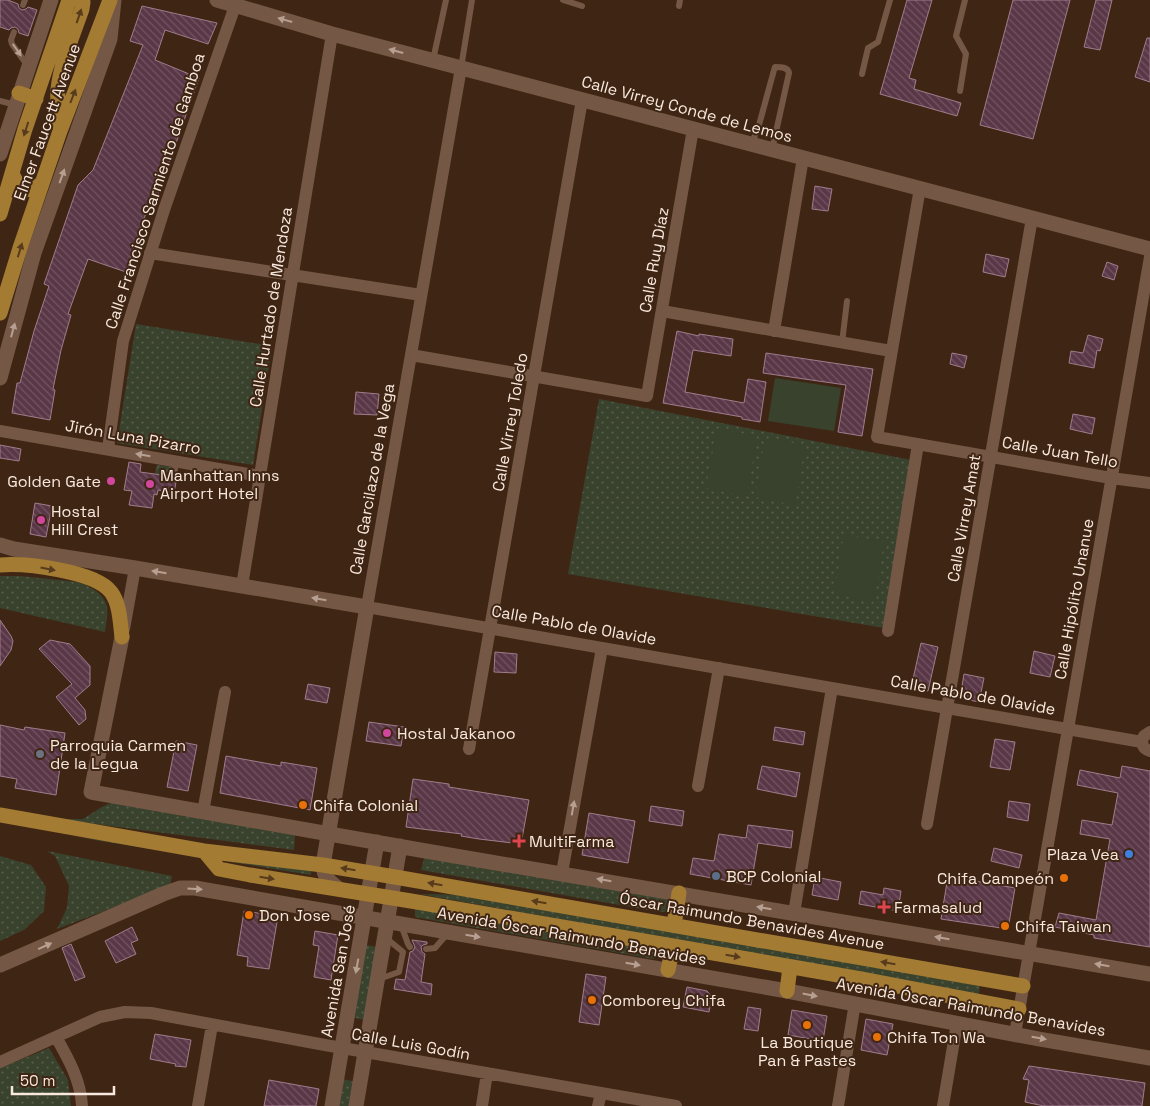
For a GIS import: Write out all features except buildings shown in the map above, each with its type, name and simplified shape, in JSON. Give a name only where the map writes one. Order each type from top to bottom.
[{"type":"main road","name":"Elmer Faucett Avenue","points":[[0,214],[69,0]]},
{"type":"main road","points":[[60,131],[58,90],[66,55],[82,9],[82,0]]},
{"type":"main road","name":"Elmer Faucett Avenue","points":[[0,313],[42,182],[110,0]]},
{"type":"main road","points":[[18,99],[36,99]]},
{"type":"main road","points":[[12,174],[17,183],[26,190],[35,188],[42,182]]},
{"type":"main road","points":[[0,279],[8,276],[14,269]]},
{"type":"main road","points":[[0,564],[30,565],[85,576],[100,582],[111,592],[118,605],[122,637]]},
{"type":"main road","points":[[0,815],[204,850],[323,865],[395,877]]},
{"type":"main road","name":"Avenida Óscar Raimundo Benavides","points":[[204,850],[219,869],[673,946],[1018,1009]]},
{"type":"main road","name":"Óscar Raimundo Benavides Avenue","points":[[395,877],[1023,986]]},
{"type":"main road","points":[[674,925],[679,893]]},
{"type":"main road","points":[[668,970],[673,946]]},
{"type":"main road","points":[[786,991],[790,967]]},
{"type":"street","points":[[0,154],[51,0]]},
{"type":"street","points":[[0,378],[34,253],[110,39],[114,0]]},
{"type":"street","name":"Calle Virrey Conde de Lemos","points":[[217,0],[332,34],[1150,249]]},
{"type":"street","name":"Calle Francisco Sarmiento de Gamboa","points":[[108,449],[123,341],[150,253],[235,6]]},
{"type":"street","name":"Calle Hurtado de Mendoza","points":[[242,586],[332,34]]},
{"type":"street","name":"Calle Garcilazo de la Vega","points":[[323,865],[461,68]]},
{"type":"street","name":"Calle Virrey Toledo","points":[[469,749],[582,100]]},
{"type":"street","name":"Calle Ruy Díaz","points":[[534,376],[647,396],[693,129]]},
{"type":"street","points":[[774,331],[803,158]]},
{"type":"street","points":[[662,311],[891,351],[920,188]]},
{"type":"street","name":"Calle Virrey Amat","points":[[927,824],[1032,218]]},
{"type":"street","points":[[150,253],[421,295]]},
{"type":"street","name":"Calle Hipólito Unanue","points":[[1015,1034],[1150,258]]},
{"type":"street","name":"Calle Juan Tello","points":[[891,351],[877,437],[1111,478],[1150,483]]},
{"type":"street","points":[[411,355],[534,376]]},
{"type":"street","name":"Jirón Luna Pizarro","points":[[0,431],[260,476]]},
{"type":"street","points":[[888,631],[918,444]]},
{"type":"street","name":"Calle Pablo de Olavide","points":[[0,545],[14,549],[367,607],[1147,742]]},
{"type":"street","points":[[135,568],[91,792],[1150,974]]},
{"type":"street","points":[[562,873],[602,648]]},
{"type":"street","points":[[698,786],[719,668]]},
{"type":"street","points":[[794,913],[832,688]]},
{"type":"street","points":[[203,812],[225,692]]},
{"type":"street","name":"Avenida San José","points":[[332,1106],[377,842]]},
{"type":"street","points":[[356,1106],[385,937],[394,923],[392,898],[400,846]]},
{"type":"street","points":[[323,865],[324,873],[329,881],[339,889]]},
{"type":"street","name":"Avenida Óscar Raimundo Benavides","points":[[0,966],[162,894],[180,888],[195,888],[786,991],[1150,1058]]},
{"type":"street","points":[[838,1106],[854,1004]]},
{"type":"street","name":"Calle Luis Godín","points":[[0,1062],[100,1017],[125,1012],[151,1013],[676,1106]]},
{"type":"street","points":[[943,1106],[957,1023]]},
{"type":"street","points":[[198,1106],[212,1025]]},
{"type":"street","points":[[56,1037],[72,1069],[81,1094],[82,1106]]},
{"type":"street","points":[[482,1106],[487,1074]]},
{"type":"street","points":[[598,1106],[601,1093]]},
{"type":"lane","points":[[433,60],[446,0]]},
{"type":"lane","points":[[461,68],[472,0]]},
{"type":"lane","points":[[563,0],[582,6]]},
{"type":"lane","points":[[862,74],[868,48],[878,42],[890,0]]},
{"type":"lane","points":[[960,91],[966,54],[956,36],[964,0]]},
{"type":"lane","points":[[14,32],[11,40],[12,44],[28,66]]},
{"type":"lane","points":[[752,144],[775,67],[780,67],[786,69],[789,73],[772,150]]},
{"type":"lane","points":[[0,101],[18,99]]},
{"type":"lane","points":[[842,343],[847,301]]},
{"type":"lane","points":[[174,477],[176,461]]},
{"type":"lane","points":[[378,980],[399,972],[403,952],[409,945],[394,923]]},
{"type":"lane","points":[[426,949],[435,948],[449,932]]},
{"type":"lane","points":[[385,937],[403,952]]},
{"type":"green space","points":[[136,324],[272,346],[253,465],[117,443]]},
{"type":"green space","points":[[775,378],[841,388],[834,431],[768,421]]},
{"type":"green space","points":[[599,399],[911,460],[884,628],[568,574]]},
{"type":"green space","points":[[717,429],[757,436],[747,496],[706,488]]},
{"type":"green space","points":[[765,438],[805,445],[795,505],[755,497]]},
{"type":"green space","points":[[157,465],[173,467],[171,476],[155,474]]},
{"type":"green space","points":[[844,535],[884,542],[874,602],[834,594]]},
{"type":"green space","points":[[0,576],[20,576],[77,582],[91,588],[100,594],[107,607],[105,632],[0,608]]},
{"type":"green space","points":[[115,801],[295,835],[294,850],[57,819],[83,819]]},
{"type":"green space","points":[[76,837],[311,868],[311,875]]},
{"type":"green space","points":[[47,851],[172,876],[170,886],[57,929],[67,908],[69,886],[55,856]]},
{"type":"green space","points":[[425,855],[664,895],[670,903],[668,912],[659,912],[421,870]]},
{"type":"green space","points":[[0,856],[31,865],[46,887],[44,911],[24,930],[0,941]]},
{"type":"green space","points":[[419,894],[480,895],[980,984],[979,994]]},
{"type":"green space","points":[[415,907],[650,948],[654,954],[654,959],[415,917]]},
{"type":"green space","points":[[366,945],[377,947],[364,1020],[352,1017]]},
{"type":"green space","points":[[49,1048],[68,1080],[71,1106],[0,1106],[0,1068]]},
{"type":"green space","points":[[341,1079],[353,1081],[349,1106],[337,1106]]},
{"type":"place","name":"Golden Gate","points":[[111,481]]},
{"type":"place","name":"Manhattan Inns Airport Hotel","points":[[150,484]]},
{"type":"place","name":"Hostal Hill Crest","points":[[41,520]]},
{"type":"place","name":"Hostal Jakanoo","points":[[387,733]]},
{"type":"place","name":"Parroquia Carmen de la Legua","points":[[40,754]]},
{"type":"place","name":"Chifa Colonial","points":[[303,805]]},
{"type":"place","name":"MultiFarma","points":[[519,841]]},
{"type":"place","name":"Plaza Vea","points":[[1129,854]]},
{"type":"place","name":"BCP Colonial","points":[[716,876]]},
{"type":"place","name":"Chifa Campeón","points":[[1064,878]]},
{"type":"place","name":"Farmasalud","points":[[884,907]]},
{"type":"place","name":"Don Jose","points":[[249,915]]},
{"type":"place","name":"Chifa Taiwan","points":[[1005,926]]},
{"type":"place","name":"Comborey Chifa","points":[[592,1000]]},
{"type":"place","name":"La Boutique Pan & Pastes","points":[[807,1025]]},
{"type":"place","name":"Chifa Ton Wa","points":[[877,1037]]}]
